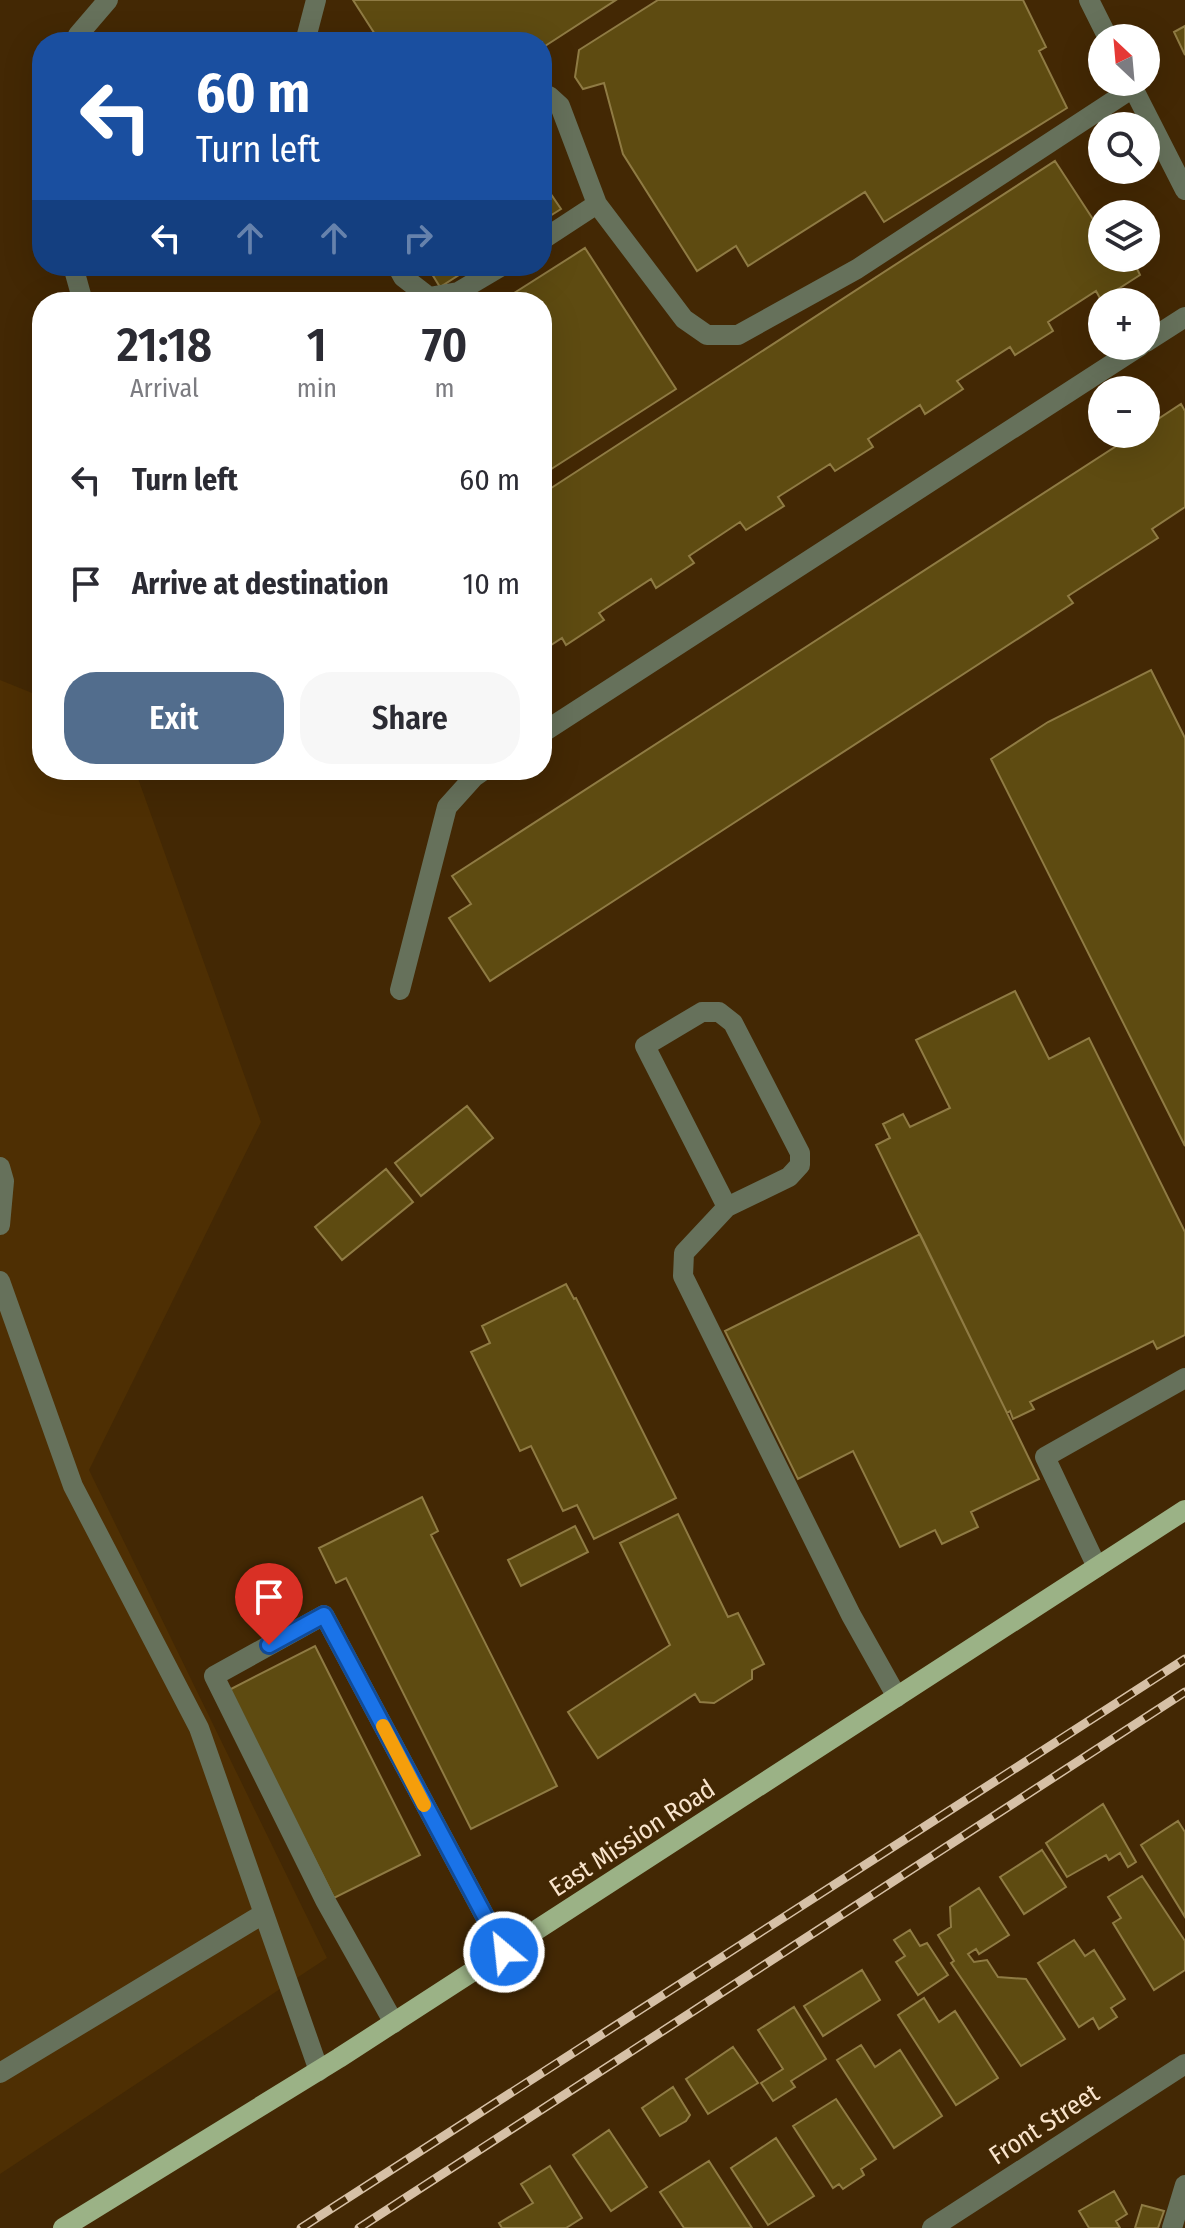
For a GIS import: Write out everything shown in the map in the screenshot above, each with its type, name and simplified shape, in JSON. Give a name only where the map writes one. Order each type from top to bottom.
[{"type":"main road","name":"East Mission Road","points":[[63,2228],[319,2071],[1185,1510]]},
{"type":"street","points":[[81,32],[108,0]]},
{"type":"street","points":[[308,32],[316,0]]},
{"type":"street","points":[[1089,0],[1101,24]]},
{"type":"street","points":[[552,99],[560,106],[597,204],[684,319],[707,335],[738,335],[857,269],[1116,96]]},
{"type":"street","points":[[1138,96],[1185,190]]},
{"type":"street","points":[[552,233],[597,204]]},
{"type":"street","points":[[402,276],[422,292]]},
{"type":"street","points":[[458,292],[485,276]]},
{"type":"street","points":[[1160,333],[1185,317]]},
{"type":"street","points":[[552,727],[1118,360]]},
{"type":"street","points":[[400,990],[447,807],[471,780]]},
{"type":"street","points":[[727,1207],[645,1046],[702,1012],[719,1012],[733,1023],[800,1153],[800,1165],[789,1177],[727,1207],[684,1253],[683,1276],[851,1615],[897,1697]]},
{"type":"street","points":[[0,1167],[4,1181],[0,1225]]},
{"type":"street","points":[[0,1281],[73,1486],[199,1728],[319,2071]]},
{"type":"street","points":[[1097,1567],[1045,1457],[1185,1378]]},
{"type":"street","points":[[394,2023],[325,1900],[214,1676],[324,1615],[504,1952]]},
{"type":"street","points":[[0,2073],[263,1914]]},
{"type":"street","name":"Front Street","points":[[932,2228],[1185,2064]]},
{"type":"street","points":[[1172,2228],[1185,2185]]},
{"type":"shaded area","points":[[0,680],[32,693],[32,780],[139,780],[261,1122],[89,1470],[327,1958],[0,2174]]},
{"type":"building","points":[[353,0],[616,0],[552,42],[552,32],[374,32]]},
{"type":"building","points":[[658,0],[1023,0],[1046,47],[1039,51],[1067,108],[884,222],[865,192],[748,266],[736,246],[697,271],[623,154],[604,83],[583,89],[575,77],[579,50]]},
{"type":"building","points":[[1185,26],[1185,55],[1174,32]]},
{"type":"building","points":[[1055,161],[1088,212],[1088,272],[1139,272],[1140,275],[1120,288],[1088,288],[1088,296],[1048,322],[1053,331],[1015,355],[1010,347],[957,381],[963,389],[925,414],[920,405],[868,439],[873,447],[835,471],[830,464],[778,497],[784,506],[746,530],[740,522],[689,556],[694,563],[656,588],[651,579],[599,613],[604,620],[566,645],[562,638],[552,644],[552,488]]},
{"type":"building","points":[[552,196],[561,209],[552,215]]},
{"type":"building","points":[[585,248],[676,389],[552,469],[552,292],[516,292],[541,276],[552,276],[552,269]]},
{"type":"building","points":[[433,276],[457,276],[440,287]]},
{"type":"building","points":[[1181,404],[1185,411],[1185,507],[1152,529],[1158,538],[1068,596],[1073,603],[490,981],[449,918],[471,904],[452,876],[1113,448],[1160,448],[1160,418]]},
{"type":"building","points":[[1151,670],[1185,738],[1185,1146],[991,759],[1048,722]]},
{"type":"building","points":[[1015,991],[1049,1059],[1089,1038],[1185,1232],[1185,1335],[1157,1349],[1153,1341],[1030,1402],[1034,1409],[1013,1419],[1010,1411],[1007,1413],[876,1145],[890,1138],[883,1124],[903,1114],[910,1127],[950,1108],[916,1040]]},
{"type":"building","points":[[467,1106],[493,1138],[421,1196],[395,1163]]},
{"type":"building","points":[[386,1169],[413,1202],[342,1260],[315,1227]]},
{"type":"building","points":[[920,1234],[1039,1479],[971,1512],[978,1527],[942,1544],[935,1530],[900,1547],[853,1451],[798,1479],[725,1331]]},
{"type":"building","points":[[566,1284],[576,1298],[676,1498],[594,1539],[577,1505],[563,1511],[531,1446],[520,1451],[471,1352],[490,1343],[482,1326]]},
{"type":"building","points":[[422,1497],[438,1531],[431,1535],[557,1786],[471,1829],[346,1578],[336,1583],[319,1548]]},
{"type":"building","points":[[678,1514],[728,1617],[738,1613],[764,1664],[752,1670],[752,1679],[714,1703],[700,1702],[695,1694],[598,1758],[568,1712],[670,1645],[620,1543]]},
{"type":"building","points":[[575,1526],[588,1552],[521,1586],[508,1560]]},
{"type":"building","points":[[315,1646],[420,1855],[334,1898],[229,1690]]},
{"type":"building","points":[[1103,1804],[1136,1862],[1128,1867],[1120,1853],[1109,1860],[1106,1855],[1067,1877],[1046,1843]]},
{"type":"building","points":[[1178,1821],[1185,1832],[1185,1917],[1141,1845]]},
{"type":"building","points":[[1042,1850],[1066,1887],[1024,1914],[1000,1877]]},
{"type":"building","points":[[1142,1876],[1185,1941],[1185,1970],[1154,1990],[1113,1923],[1121,1918],[1108,1897]]},
{"type":"building","points":[[979,1888],[1009,1935],[979,1954],[976,1949],[968,1954],[974,1962],[987,1960],[998,1977],[1026,1979],[1065,2039],[1021,2066],[951,1963],[954,1961],[938,1935],[951,1927],[950,1907]]},
{"type":"building","points":[[910,1930],[920,1946],[927,1943],[948,1975],[918,1995],[896,1962],[905,1956],[894,1940]]},
{"type":"building","points":[[1074,1940],[1085,1956],[1094,1950],[1125,1999],[1111,2008],[1117,2017],[1099,2029],[1093,2018],[1079,2027],[1038,1963]]},
{"type":"building","points":[[862,1970],[880,2000],[823,2036],[804,2006]]},
{"type":"building","points":[[924,1998],[939,2022],[955,2011],[998,2078],[956,2105],[898,2015]]},
{"type":"building","points":[[794,2007],[826,2059],[791,2081],[795,2087],[773,2101],[761,2083],[783,2069],[758,2030]]},
{"type":"building","points":[[861,2045],[875,2067],[900,2050],[942,2116],[894,2148],[837,2060]]},
{"type":"building","points":[[733,2047],[758,2083],[708,2114],[686,2079]]},
{"type":"building","points":[[673,2087],[690,2115],[686,2121],[660,2136],[642,2108]]},
{"type":"building","points":[[836,2099],[876,2159],[861,2169],[864,2175],[843,2189],[839,2184],[833,2188],[793,2126]]},
{"type":"building","points":[[609,2130],[647,2187],[611,2211],[573,2155]]},
{"type":"building","points":[[776,2138],[814,2196],[768,2225],[731,2168]]},
{"type":"building","points":[[709,2161],[752,2228],[684,2228],[660,2192]]},
{"type":"building","points":[[550,2166],[582,2218],[566,2228],[502,2228],[499,2223],[533,2203],[521,2184]]},
{"type":"building","points":[[1114,2191],[1127,2214],[1116,2221],[1120,2228],[1089,2228],[1079,2211]]},
{"type":"building","points":[[1142,2205],[1164,2211],[1158,2228],[1135,2228]]},
{"type":"railway","points":[[301,2228],[1185,1659]]},
{"type":"railway","points":[[359,2228],[1185,1692]]},
{"type":"slow traffic","points":[[383,1726],[424,1805]]},
{"type":"route","points":[[269,1645],[324,1615],[504,1952]]}]
